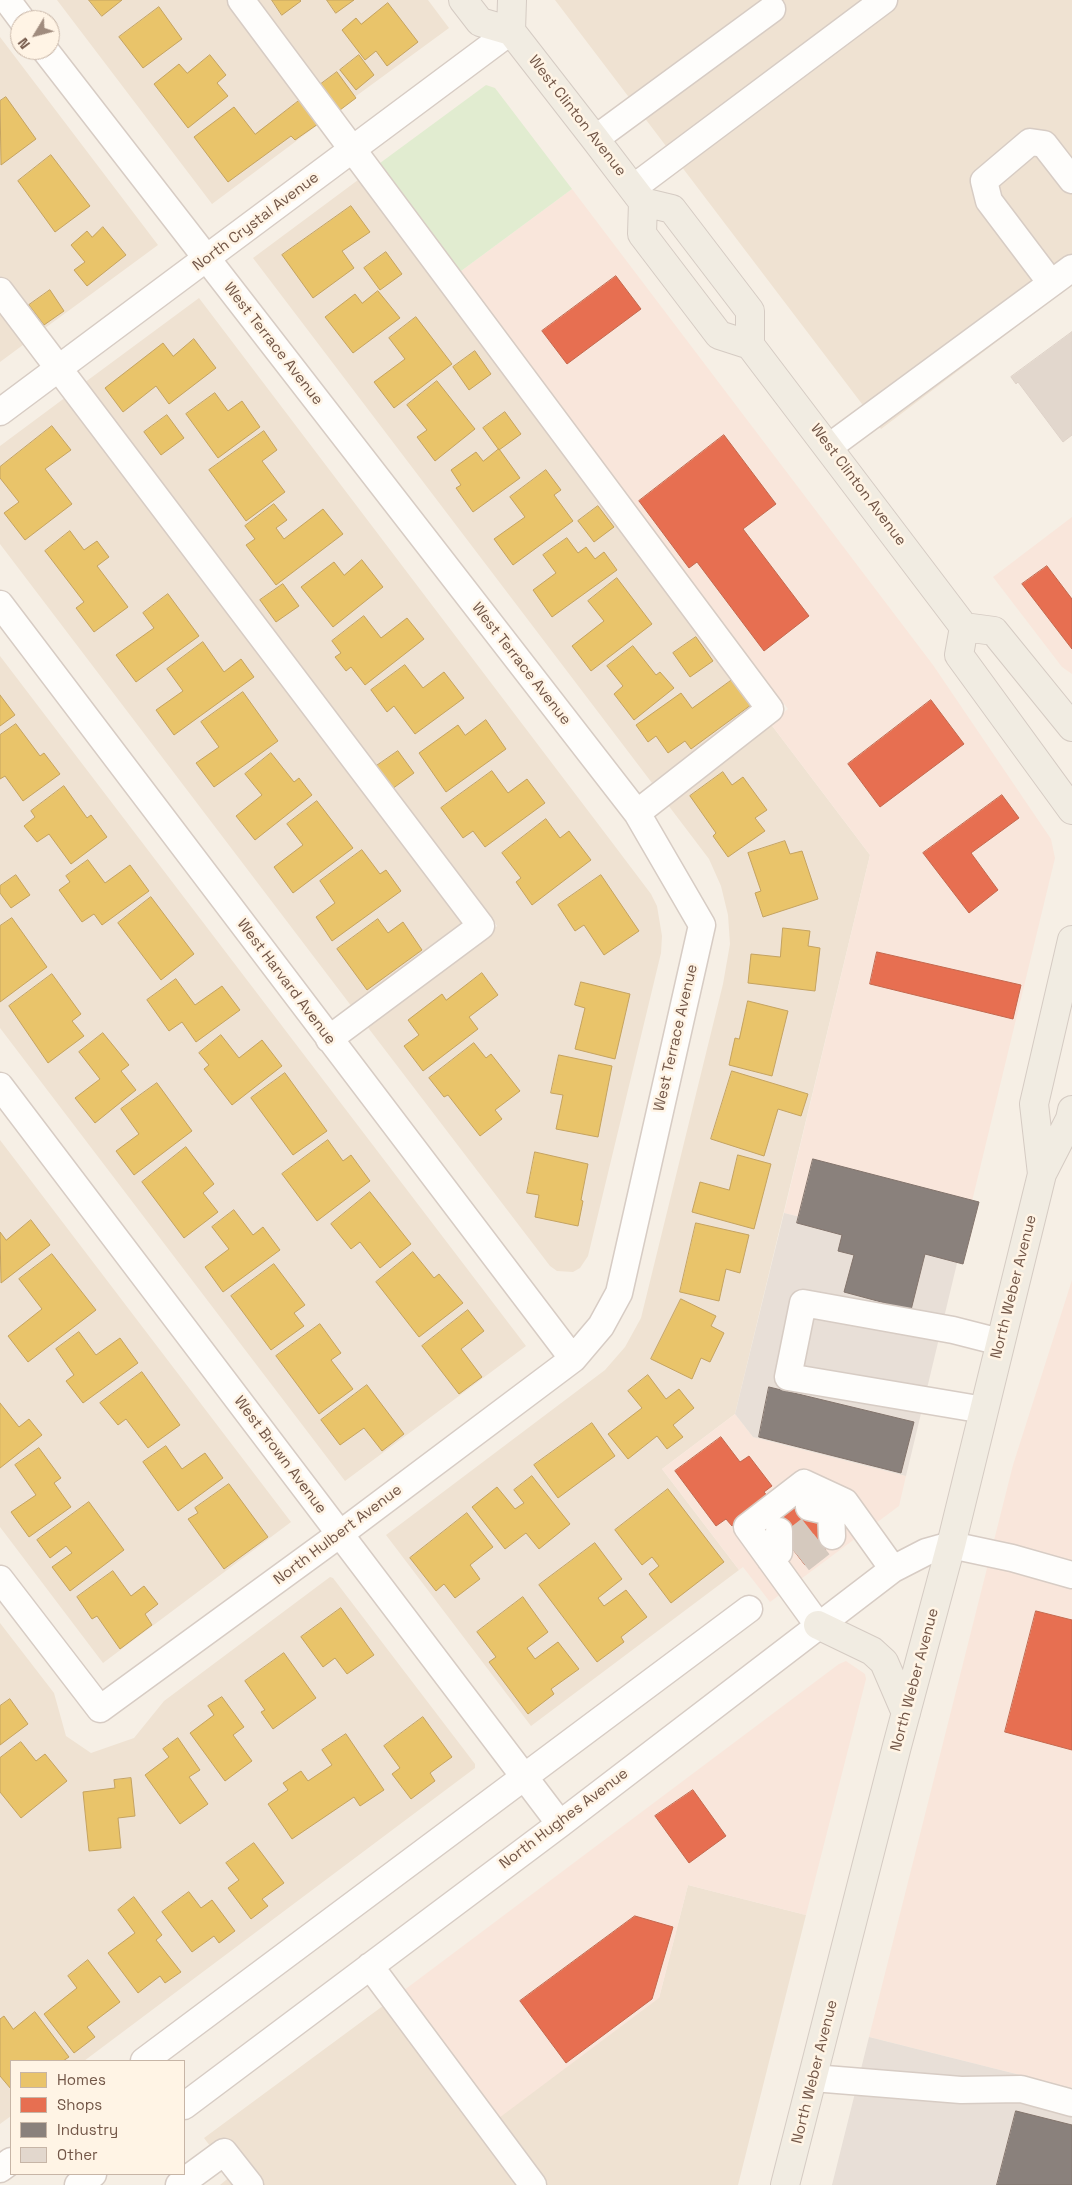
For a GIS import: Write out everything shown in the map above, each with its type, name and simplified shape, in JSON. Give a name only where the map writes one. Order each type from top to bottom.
[{"type":"main road","points":[[463,0],[480,22],[511,31],[512,0]]},
{"type":"main road","name":"West Clinton Avenue","points":[[511,31],[638,195]]},
{"type":"main road","points":[[638,195],[672,209],[750,311],[750,345],[719,336],[642,234],[638,195]]},
{"type":"main road","name":"West Clinton Avenue","points":[[750,345],[964,627]]},
{"type":"main road","points":[[1072,728],[994,630],[964,627],[959,655],[1072,810]]},
{"type":"main road","name":"North Weber Avenue","points":[[1042,1174],[1034,1104],[1072,940]]},
{"type":"main road","name":"North Weber Avenue","points":[[785,2185],[951,1545],[1042,1174],[1070,1119],[1072,1110]]},
{"type":"main road","points":[[818,1625],[872,1651],[884,1662],[906,1713]]},
{"type":"street","points":[[6,0],[14,10]]},
{"type":"street","points":[[241,0],[770,709],[637,813]]},
{"type":"street","points":[[638,195],[884,0]]},
{"type":"street","points":[[595,139],[772,8]]},
{"type":"street","name":"North Crystal Avenue","points":[[0,412],[511,31]]},
{"type":"street","name":"West Terrace Avenue","points":[[53,60],[637,813],[702,925],[619,1292],[601,1326],[573,1358]]},
{"type":"street","points":[[1052,283],[989,201],[984,181],[1030,142],[1044,144],[1072,180]]},
{"type":"street","points":[[829,447],[1072,268]]},
{"type":"street","points":[[0,291],[481,926],[329,1040]]},
{"type":"street","name":"West Harvard Avenue","points":[[0,604],[329,1040],[573,1358]]},
{"type":"street","name":"West Brown Avenue","points":[[0,1086],[560,1824]]},
{"type":"street","points":[[984,1410],[788,1377],[803,1303],[953,1330],[1000,1342]]},
{"type":"street","name":"North Hulbert Avenue","points":[[0,1579],[100,1709],[340,1534],[573,1358]]},
{"type":"street","points":[[818,1625],[784,1549],[747,1527],[804,1483],[827,1516],[894,1569]]},
{"type":"street","points":[[951,1545],[1012,1558],[1072,1575]]},
{"type":"street","name":"North Hughes Avenue","points":[[185,2105],[560,1824],[818,1625],[894,1569],[926,1552],[951,1545]]},
{"type":"street","points":[[145,2060],[749,1609]]},
{"type":"street","points":[[370,1966],[533,2185]]},
{"type":"street","points":[[813,2078],[962,2090],[1021,2089],[1072,2103]]},
{"type":"street","points":[[179,2185],[224,2152],[250,2185]]},
{"type":"street","points":[[78,2185],[92,2175]]},
{"type":"shaded area","points":[[57,0],[231,0],[323,121],[212,204]]},
{"type":"shaded area","points":[[253,0],[428,0],[449,28],[337,110]]},
{"type":"shaded area","points":[[555,0],[1072,0],[1072,285],[881,429]]},
{"type":"shaded area","points":[[0,37],[10,50],[10,60],[17,60],[158,245],[41,331],[0,276]]},
{"type":"shaded area","points":[[358,180],[756,705],[652,783],[253,258]]},
{"type":"shaded area","points":[[572,189],[933,665],[1051,839],[1055,858],[959,1255],[784,1213],[870,855],[770,723],[788,709],[457,274]]},
{"type":"shaded area","points":[[199,298],[651,894],[657,906],[662,936],[661,953],[588,1256],[580,1268],[573,1272],[557,1271],[550,1266],[366,1025],[497,926],[84,383]]},
{"type":"shaded area","points":[[0,306],[27,342],[0,362]]},
{"type":"shaded area","points":[[66,397],[466,922],[352,1007],[0,544],[0,446]]},
{"type":"shaded area","points":[[1072,517],[1072,674],[1062,667],[993,577]]},
{"type":"shaded area","points":[[0,656],[526,1346],[345,1481],[0,1028]]},
{"type":"shaded area","points":[[770,723],[870,855],[735,1414],[662,1469],[739,1570],[531,1726],[386,1535],[605,1370],[625,1347],[641,1318],[723,984],[730,944],[728,915],[721,886],[709,859],[665,801]]},
{"type":"shaded area","points":[[0,1140],[291,1522],[103,1663],[0,1527]]},
{"type":"shaded area","points":[[784,1213],[959,1255],[906,1476],[753,1437],[735,1414]]},
{"type":"shaded area","points":[[1072,1280],[1072,2088],[869,2037],[1013,1465]]},
{"type":"shaded area","points":[[735,1414],[753,1437],[906,1476],[899,1506],[770,1602],[743,1567],[739,1570],[662,1469]]},
{"type":"shaded area","points":[[330,1577],[333,1578],[475,1764],[475,1768],[85,2060],[10,2060],[10,2117],[0,2124],[0,1623],[54,1693],[66,1736],[91,1753],[134,1738],[164,1701]]},
{"type":"shaded area","points":[[846,1661],[865,1674],[866,1679],[806,1915],[688,1885],[659,1998],[491,2124],[395,1997],[839,1664]]},
{"type":"shaded area","points":[[688,1885],[806,1915],[738,2185],[220,2185],[232,2175],[204,2138],[395,1997],[659,1998]]},
{"type":"shaded area","points":[[869,2037],[1072,2088],[1072,2185],[832,2185]]},
{"type":"green space","points":[[486,85],[495,88],[572,189],[457,274],[376,166]]},
{"type":"building: Homes","points":[[89,0],[122,0],[102,16]]},
{"type":"building: Homes","points":[[272,0],[300,0],[301,1],[282,15]]},
{"type":"building: Homes","points":[[327,0],[354,0],[336,13]]},
{"type":"building: Homes","points":[[388,3],[418,42],[387,66],[376,51],[365,60],[342,30],[356,18],[361,24]]},
{"type":"building: Homes","points":[[159,7],[182,39],[143,68],[119,37]]},
{"type":"building: Homes","points":[[210,55],[226,75],[217,83],[228,96],[188,128],[154,84],[179,64],[187,73]]},
{"type":"building: Homes","points":[[359,55],[374,75],[356,90],[340,70]]},
{"type":"building: Homes","points":[[337,72],[356,98],[336,113],[317,87]]},
{"type":"building: Homes","points":[[6,97],[36,139],[1,165],[0,101]]},
{"type":"building: Homes","points":[[300,100],[318,124],[295,140],[291,136],[228,182],[194,137],[234,107],[255,134]]},
{"type":"building: Homes","points":[[51,155],[90,206],[55,232],[18,181]]},
{"type":"building: Homes","points":[[351,206],[370,232],[342,251],[354,268],[313,298],[282,255]]},
{"type":"building: Homes","points":[[103,227],[126,255],[87,286],[74,270],[85,262],[71,245],[87,231],[92,237]]},
{"type":"building: Homes","points":[[386,252],[402,274],[380,290],[364,268]]},
{"type":"building: Homes","points":[[50,290],[64,311],[44,325],[29,305]]},
{"type":"building: Homes","points":[[378,291],[400,318],[353,353],[325,317],[355,294],[362,303]]},
{"type":"building: Homes","points":[[416,317],[452,364],[394,408],[374,382],[405,359],[389,338]]},
{"type":"building: Homes","points":[[194,339],[216,368],[169,404],[156,386],[123,412],[105,388],[163,343],[173,356]]},
{"type":"building: Homes","points":[[475,351],[491,374],[469,390],[453,367]]},
{"type":"building: Homes","points":[[437,381],[475,429],[435,461],[417,437],[427,430],[407,405]]},
{"type":"building: Homes","points":[[215,393],[228,411],[242,401],[260,427],[218,458],[186,414]]},
{"type":"building: Homes","points":[[505,412],[521,434],[499,450],[483,428]]},
{"type":"building: Homes","points":[[167,415],[184,438],[161,455],[144,432]]},
{"type":"building: Homes","points":[[52,426],[71,450],[45,469],[72,504],[25,540],[4,513],[19,502],[0,478],[0,467]]},
{"type":"building: Homes","points":[[264,431],[277,450],[262,461],[285,492],[246,521],[209,470]]},
{"type":"building: Homes","points":[[499,449],[520,478],[473,512],[456,488],[461,485],[451,470],[476,452],[483,461]]},
{"type":"building: Homes","points":[[546,470],[561,490],[554,495],[573,521],[513,565],[494,539],[525,517],[510,497]]},
{"type":"building: Homes","points":[[274,504],[287,520],[276,528],[284,539],[323,509],[343,534],[276,585],[246,545],[255,539],[245,526]]},
{"type":"building: Homes","points":[[598,506],[614,527],[594,542],[578,521]]},
{"type":"building: Homes","points":[[70,531],[84,550],[97,541],[109,557],[97,566],[128,607],[94,632],[76,608],[84,602],[45,551]]},
{"type":"building: Homes","points":[[567,538],[578,553],[586,547],[595,559],[604,552],[617,570],[552,617],[533,590],[556,573],[543,555]]},
{"type":"building: Homes","points":[[362,560],[383,587],[333,627],[301,587],[334,562],[344,575]]},
{"type":"building: Homes","points":[[617,578],[652,624],[591,671],[572,646],[604,621],[588,601]]},
{"type":"building: Homes","points":[[283,584],[299,606],[276,622],[260,600]]},
{"type":"building: Homes","points":[[168,594],[199,636],[136,682],[116,655],[154,628],[143,613]]},
{"type":"building: Homes","points":[[364,616],[381,638],[407,618],[424,639],[365,685],[351,667],[346,671],[335,657],[341,653],[332,641]]},
{"type":"building: Homes","points":[[696,637],[713,661],[690,677],[673,653]]},
{"type":"building: Homes","points":[[203,642],[224,672],[241,659],[254,677],[174,735],[156,710],[183,691],[167,669]]},
{"type":"building: Homes","points":[[633,646],[656,675],[660,672],[674,688],[634,720],[614,694],[623,686],[607,666]]},
{"type":"building: Homes","points":[[405,665],[423,688],[444,672],[464,698],[415,734],[394,706],[387,712],[371,690]]},
{"type":"building: Homes","points":[[732,680],[751,705],[691,749],[685,741],[668,753],[656,736],[648,742],[636,725],[681,693],[692,708]]},
{"type":"building: Homes","points":[[243,692],[278,741],[214,787],[196,763],[219,747],[201,722]]},
{"type":"building: Homes","points":[[0,695],[15,715],[0,726]]},
{"type":"building: Homes","points":[[486,720],[506,749],[446,792],[419,753],[458,725],[465,735]]},
{"type":"building: Homes","points":[[16,724],[40,756],[44,753],[60,774],[23,801],[5,776],[0,779],[0,735]]},
{"type":"building: Homes","points":[[398,751],[414,773],[392,789],[375,767]]},
{"type":"building: Homes","points":[[271,753],[294,782],[299,778],[312,795],[255,840],[236,816],[262,795],[245,774]]},
{"type":"building: Homes","points":[[492,771],[508,793],[527,779],[545,803],[485,847],[473,831],[463,838],[441,808]]},
{"type":"building: Homes","points":[[723,772],[732,785],[743,777],[767,810],[755,818],[765,831],[728,857],[713,836],[716,833],[690,796]]},
{"type":"building: Homes","points":[[64,786],[87,818],[91,815],[107,837],[71,864],[49,834],[37,842],[24,826],[35,817],[31,811]]},
{"type":"building: Homes","points":[[317,801],[353,848],[293,893],[274,867],[303,845],[287,824]]},
{"type":"building: Homes","points":[[546,819],[560,838],[569,831],[591,860],[532,905],[516,882],[521,878],[502,853]]},
{"type":"building: Homes","points":[[785,841],[790,854],[802,851],[818,899],[763,917],[755,893],[761,891],[748,853]]},
{"type":"building: Homes","points":[[362,850],[380,874],[386,870],[401,891],[332,941],[316,917],[335,903],[320,881]]},
{"type":"building: Homes","points":[[88,860],[105,883],[130,865],[149,891],[102,925],[94,914],[82,922],[59,890],[70,882],[66,876]]},
{"type":"building: Homes","points":[[16,875],[30,895],[11,908],[0,893],[0,886]]},
{"type":"building: Homes","points":[[601,875],[639,931],[604,955],[584,925],[575,931],[558,905]]},
{"type":"building: Homes","points":[[151,897],[194,954],[161,980],[118,923]]},
{"type":"building: Homes","points":[[12,918],[47,967],[0,1002],[0,926]]},
{"type":"building: Homes","points":[[378,919],[388,933],[403,922],[422,950],[367,990],[337,949]]},
{"type":"building: Homes","points":[[783,928],[810,931],[808,946],[820,948],[815,991],[748,983],[751,954],[780,957]]},
{"type":"building: Homes","points":[[482,973],[498,995],[469,1017],[478,1029],[423,1071],[404,1046],[419,1035],[408,1020],[442,994],[446,1000]]},
{"type":"building: Homes","points":[[52,974],[81,1014],[72,1021],[84,1036],[48,1063],[9,1006]]},
{"type":"building: Homes","points":[[176,979],[195,1005],[222,986],[240,1010],[196,1042],[182,1022],[169,1031],[147,1000]]},
{"type":"building: Homes","points":[[581,982],[630,994],[615,1059],[575,1049],[585,1008],[575,1005]]},
{"type":"building: Homes","points":[[748,1001],[788,1011],[772,1076],[729,1065],[735,1038],[739,1039]]},
{"type":"building: Homes","points":[[103,1033],[129,1065],[121,1071],[136,1090],[95,1123],[75,1098],[100,1079],[79,1052]]},
{"type":"building: Homes","points":[[221,1035],[239,1058],[262,1040],[282,1066],[232,1105],[204,1069],[209,1065],[199,1053]]},
{"type":"building: Homes","points":[[474,1043],[486,1058],[491,1054],[520,1091],[495,1110],[502,1119],[480,1136],[448,1095],[444,1097],[429,1078]]},
{"type":"building: Homes","points":[[559,1055],[612,1066],[598,1137],[556,1129],[563,1095],[551,1093]]},
{"type":"building: Homes","points":[[732,1071],[808,1094],[801,1116],[778,1109],[764,1156],[711,1139]]},
{"type":"building: Homes","points":[[285,1073],[327,1131],[293,1155],[251,1098]]},
{"type":"building: Homes","points":[[157,1083],[192,1131],[134,1175],[116,1151],[139,1134],[121,1109]]},
{"type":"building: Homes","points":[[328,1140],[343,1161],[351,1155],[370,1181],[317,1221],[282,1174]]},
{"type":"building: Homes","points":[[186,1147],[214,1184],[203,1193],[218,1212],[184,1238],[142,1182]]},
{"type":"building: Homes","points":[[535,1152],[588,1164],[578,1226],[535,1217],[539,1195],[527,1193]]},
{"type":"building: Homes","points":[[738,1155],[771,1164],[754,1229],[692,1212],[700,1182],[729,1190]]},
{"type":"building: Homes","points":[[370,1192],[411,1244],[380,1268],[360,1242],[351,1249],[331,1224]]},
{"type":"building: Homes","points":[[234,1210],[253,1235],[263,1227],[280,1250],[223,1292],[205,1267],[229,1249],[212,1227]]},
{"type":"building: Homes","points":[[31,1220],[50,1245],[1,1283],[0,1232],[6,1240]]},
{"type":"building: Homes","points":[[696,1223],[749,1235],[740,1273],[726,1269],[719,1301],[680,1292]]},
{"type":"building: Homes","points":[[413,1252],[434,1278],[439,1274],[463,1303],[419,1337],[376,1282]]},
{"type":"building: Homes","points":[[52,1254],[96,1310],[28,1362],[8,1336],[42,1309],[19,1279]]},
{"type":"building: Homes","points":[[274,1264],[305,1305],[294,1313],[304,1326],[271,1350],[231,1296]]},
{"type":"building: Homes","points":[[681,1299],[716,1316],[711,1326],[724,1333],[710,1362],[701,1358],[692,1379],[651,1359]]},
{"type":"building: Homes","points":[[468,1310],[484,1331],[461,1349],[482,1377],[459,1394],[422,1346]]},
{"type":"building: Homes","points":[[320,1324],[341,1353],[331,1360],[353,1389],[319,1414],[276,1356]]},
{"type":"building: Homes","points":[[79,1332],[96,1355],[120,1338],[138,1363],[83,1403],[66,1381],[74,1375],[56,1349]]},
{"type":"building: Homes","points":[[142,1372],[180,1425],[148,1448],[126,1419],[118,1425],[100,1403]]},
{"type":"building: Homes","points":[[648,1375],[666,1399],[679,1389],[694,1408],[673,1425],[683,1437],[667,1449],[657,1436],[628,1459],[608,1434],[642,1408],[628,1391]]},
{"type":"building: Homes","points":[[367,1385],[404,1434],[382,1451],[364,1428],[340,1445],[321,1420]]},
{"type":"building: Homes","points":[[0,1403],[19,1427],[29,1419],[42,1435],[0,1468]]},
{"type":"building: Homes","points":[[592,1423],[615,1456],[558,1498],[534,1465]]},
{"type":"building: Homes","points":[[166,1446],[182,1469],[205,1453],[223,1478],[178,1511],[143,1462]]},
{"type":"building: Homes","points":[[39,1448],[61,1478],[54,1483],[71,1507],[29,1537],[11,1512],[36,1495],[15,1465]]},
{"type":"building: Homes","points":[[532,1476],[570,1524],[539,1549],[526,1533],[505,1549],[472,1507],[497,1487],[515,1509],[524,1503],[514,1490]]},
{"type":"building: Homes","points":[[229,1484],[268,1537],[224,1569],[188,1519],[198,1513],[195,1508]]},
{"type":"building: Homes","points":[[668,1489],[724,1562],[671,1603],[649,1574],[659,1566],[652,1557],[642,1565],[615,1530]]},
{"type":"building: Homes","points":[[89,1502],[124,1550],[70,1591],[52,1567],[72,1553],[66,1546],[50,1558],[37,1540]]},
{"type":"building: Homes","points":[[467,1513],[493,1547],[470,1565],[480,1579],[455,1598],[444,1584],[436,1591],[410,1558]]},
{"type":"building: Homes","points":[[595,1543],[622,1579],[598,1598],[604,1606],[626,1590],[647,1617],[621,1637],[624,1642],[597,1662],[539,1585]]},
{"type":"building: Homes","points":[[113,1571],[131,1596],[144,1586],[158,1604],[145,1614],[152,1625],[120,1649],[97,1616],[92,1619],[77,1597]]},
{"type":"building: Homes","points":[[523,1597],[548,1632],[527,1648],[535,1659],[558,1642],[579,1669],[551,1689],[554,1694],[528,1714],[489,1662],[496,1657],[477,1632]]},
{"type":"building: Homes","points":[[341,1608],[374,1655],[347,1674],[335,1658],[323,1667],[301,1637]]},
{"type":"building: Homes","points":[[284,1653],[316,1698],[273,1729],[261,1712],[265,1710],[245,1681]]},
{"type":"building: Homes","points":[[222,1697],[244,1727],[233,1735],[252,1761],[225,1781],[190,1733],[214,1715],[208,1706]]},
{"type":"building: Homes","points":[[10,1699],[28,1724],[0,1745],[0,1706]]},
{"type":"building: Homes","points":[[423,1717],[452,1757],[430,1773],[435,1781],[411,1799],[392,1774],[400,1768],[384,1746]]},
{"type":"building: Homes","points":[[346,1734],[384,1790],[360,1806],[354,1797],[292,1839],[268,1804],[288,1790],[283,1783],[301,1771],[308,1781],[332,1765],[322,1750]]},
{"type":"building: Homes","points":[[178,1738],[200,1770],[189,1777],[208,1804],[180,1824],[145,1775],[169,1757],[163,1749]]},
{"type":"building: Homes","points":[[21,1742],[36,1761],[45,1754],[67,1781],[21,1818],[0,1792],[0,1758]]},
{"type":"building: Homes","points":[[131,1778],[135,1816],[118,1818],[121,1848],[89,1851],[83,1792],[115,1788],[114,1780]]},
{"type":"building: Homes","points":[[254,1843],[284,1883],[262,1899],[268,1906],[251,1919],[228,1888],[239,1880],[226,1863]]},
{"type":"building: Homes","points":[[189,1892],[201,1908],[212,1900],[235,1931],[219,1943],[214,1936],[192,1952],[162,1912]]},
{"type":"building: Homes","points":[[134,1897],[162,1935],[156,1940],[181,1972],[165,1983],[160,1976],[138,1993],[108,1953],[135,1933],[118,1910]]},
{"type":"building: Homes","points":[[88,1960],[120,2002],[87,2027],[95,2037],[74,2053],[44,2014],[77,1988],[68,1976]]},
{"type":"building: Homes","points":[[35,2012],[69,2057],[64,2060],[10,2060],[10,2088],[0,2076],[0,2019],[4,2016],[13,2029]]},
{"type":"building: Shops","points":[[616,276],[641,309],[567,364],[542,331]]},
{"type":"building: Shops","points":[[724,435],[776,504],[743,529],[809,616],[764,651],[697,562],[689,568],[639,501]]},
{"type":"building: Shops","points":[[1047,566],[1072,599],[1072,649],[1022,584]]},
{"type":"building: Shops","points":[[931,700],[964,744],[880,807],[848,764]]},
{"type":"building: Shops","points":[[1002,795],[1019,818],[971,853],[998,890],[969,913],[923,853]]},
{"type":"building: Shops","points":[[877,952],[1021,985],[1013,1019],[870,984]]},
{"type":"building: Shops","points":[[721,1437],[740,1462],[749,1456],[772,1486],[764,1492],[769,1498],[732,1526],[726,1519],[716,1526],[675,1471]]},
{"type":"building: Shops","points":[[803,1500],[836,1541],[805,1565],[773,1524]]},
{"type":"building: Shops","points":[[1036,1611],[1072,1620],[1072,1750],[1005,1732]]},
{"type":"building: Shops","points":[[693,1790],[726,1836],[689,1863],[655,1816]]},
{"type":"building: Shops","points":[[635,1916],[673,1927],[652,1999],[566,2063],[520,2001]]},
{"type":"building: Industry","points":[[813,1159],[979,1202],[963,1264],[925,1254],[911,1310],[844,1292],[854,1255],[838,1251],[842,1235],[797,1223]]},
{"type":"building: Industry","points":[[769,1387],[914,1422],[901,1473],[759,1437]]},
{"type":"building: Industry","points":[[1016,2111],[1072,2125],[1072,2185],[997,2185]]},
{"type":"building: Other","points":[[1072,332],[1072,435],[1063,442],[1018,382],[1016,384],[1011,377]]},
{"type":"tunnel","points":[[789,1545],[820,1521]]},
{"type":"tunnel","points":[[801,1560],[832,1536]]}]
